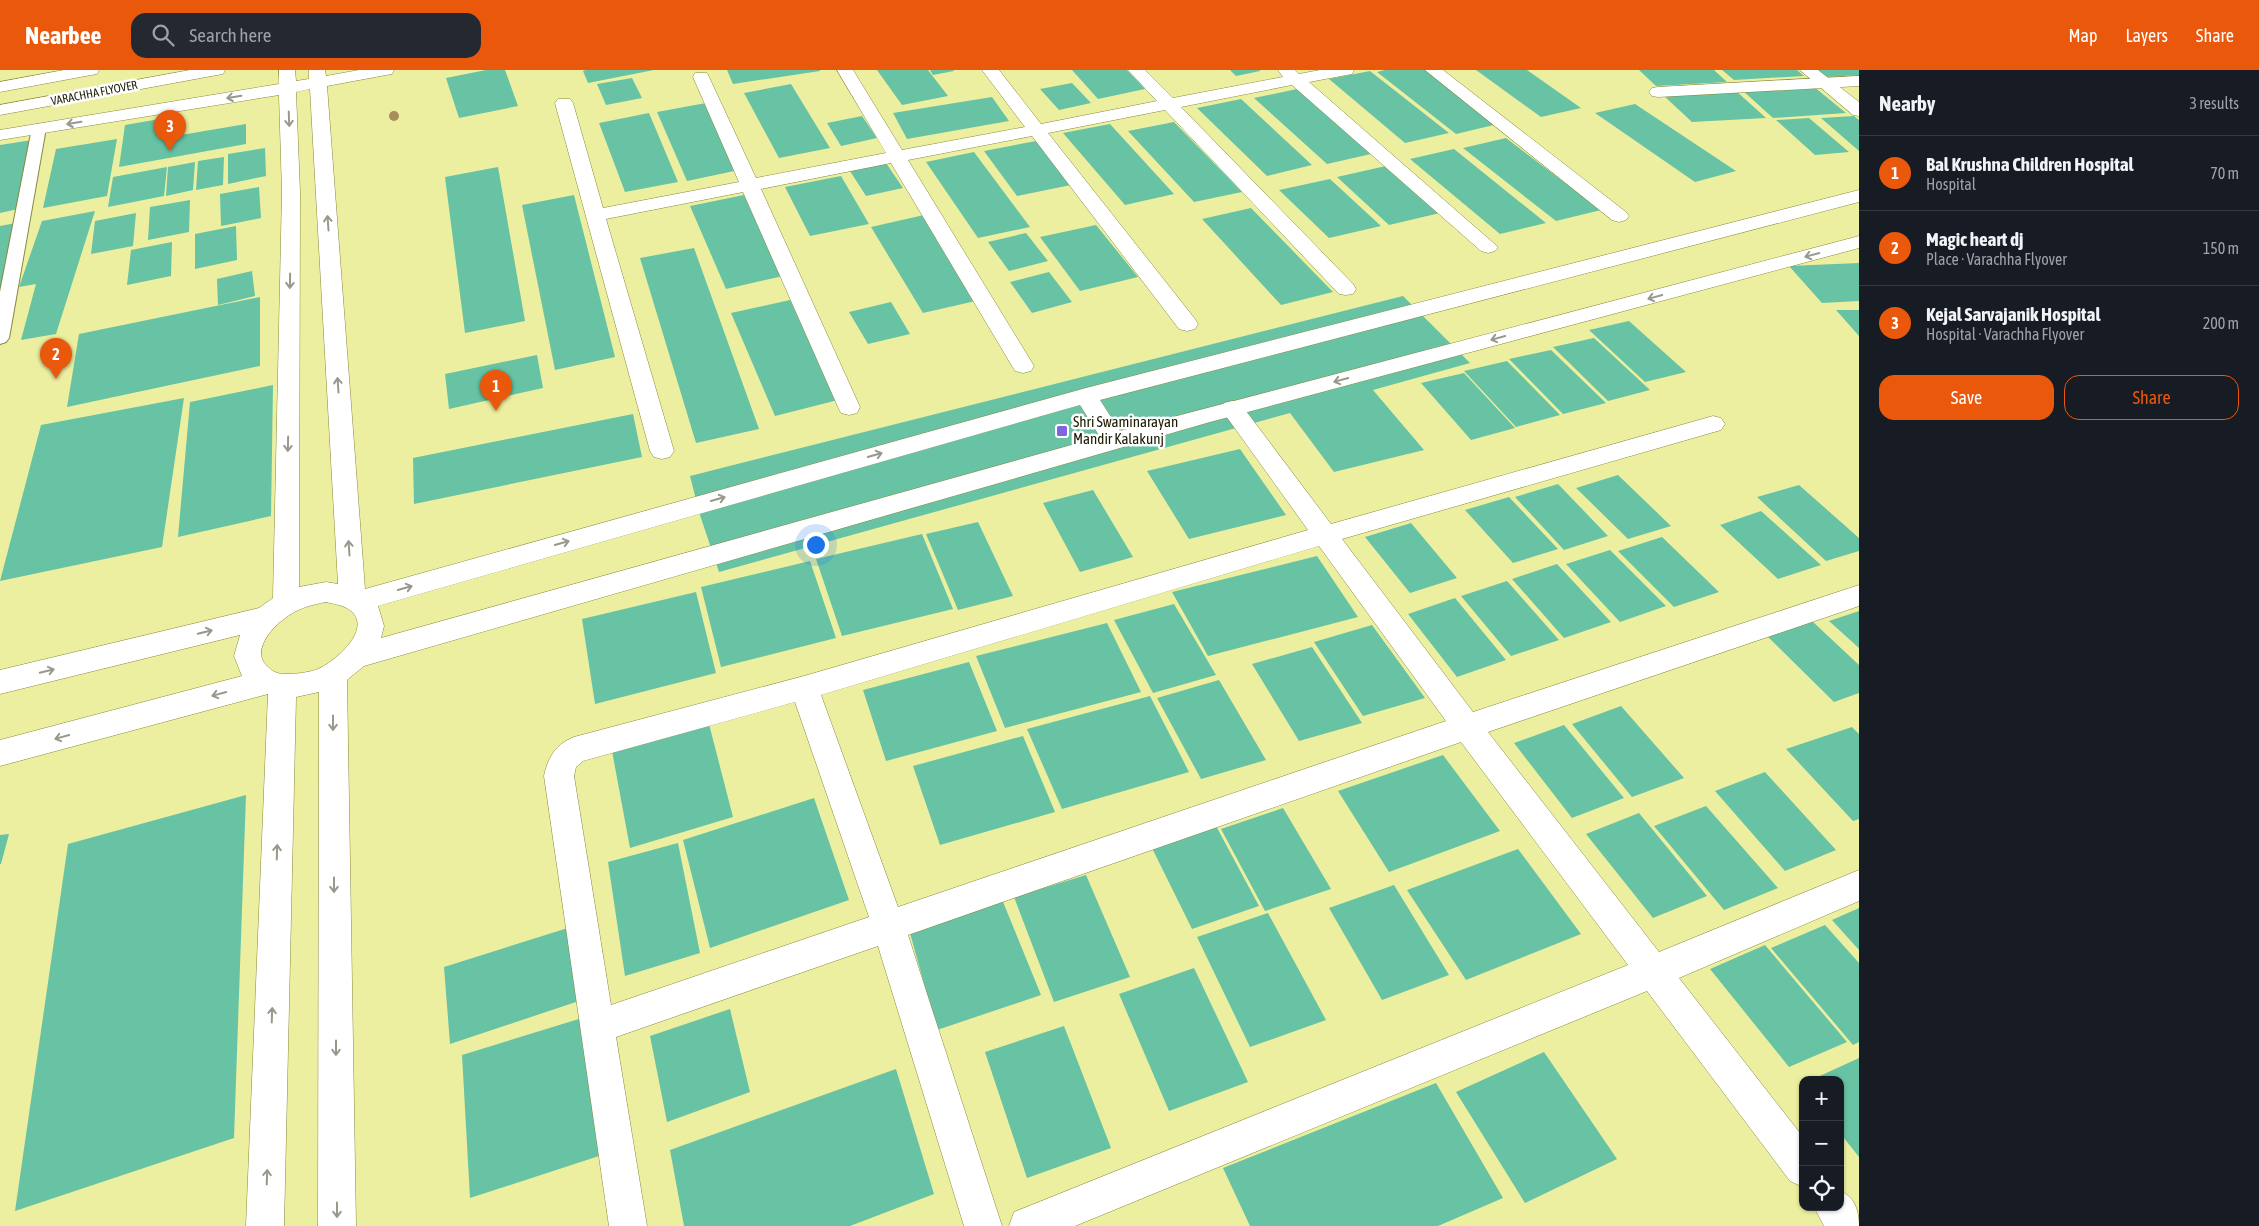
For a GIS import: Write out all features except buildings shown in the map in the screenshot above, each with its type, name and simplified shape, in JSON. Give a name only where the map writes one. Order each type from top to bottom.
[{"type":"street","points":[[0,78],[39,70]]},
{"type":"street","points":[[0,87],[91,70]]},
{"type":"street","name":"VARACHHA FLYOVER","points":[[0,99],[162,70]]},
{"type":"street","name":"VARACHHA FLYOVER","points":[[0,110],[217,70]]},
{"type":"street","points":[[0,135],[288,79],[386,70]]},
{"type":"street","points":[[845,70],[1023,366]]},
{"type":"street","points":[[990,70],[1187,324]]},
{"type":"street","points":[[1136,70],[1346,288]]},
{"type":"street","points":[[595,215],[1168,104],[1291,75],[1346,70]]},
{"type":"street","points":[[1433,70],[1619,216]]},
{"type":"street","points":[[1808,70],[1859,111]]},
{"type":"street","points":[[1291,75],[1488,248]]},
{"type":"street","points":[[318,76],[355,598],[366,609],[370,619],[370,632],[364,644],[344,666],[337,1226]]},
{"type":"street","points":[[701,77],[849,408]]},
{"type":"street","points":[[274,684],[254,673],[248,661],[248,646],[255,631],[277,610],[291,192],[288,79]]},
{"type":"street","points":[[1658,92],[1859,81]]},
{"type":"street","points":[[564,104],[662,452]]},
{"type":"street","points":[[0,682],[277,610],[311,594],[326,592],[355,598],[1086,396],[1859,196]]},
{"type":"street","points":[[0,753],[274,684],[316,682],[344,666],[1114,441],[1859,242]]},
{"type":"street","points":[[1086,396],[1114,441]]},
{"type":"street","points":[[1232,409],[1467,727],[1801,1166]]},
{"type":"street","points":[[628,1226],[558,776],[561,763],[574,750],[804,688],[1324,535],[1713,424]]},
{"type":"street","points":[[596,1026],[1467,727],[1859,595]]},
{"type":"street","points":[[266,1226],[274,684]]},
{"type":"street","points":[[804,688],[888,925],[983,1226]]},
{"type":"street","points":[[1028,1226],[1652,972],[1859,885]]},
{"type":"street","points":[[1836,1211],[1847,1226]]},
{"type":"lane","points":[[0,338],[39,128]]},
{"type":"place","name":"Kejal Sarvajanik Hospital","points":[[170,151]]},
{"type":"place","name":"Magic heart dj","points":[[56,379]]},
{"type":"place","name":"Bal Krushna Children Hospital","points":[[496,411]]},
{"type":"place","name":"Shri Swaminarayan Mandir Kalakunj","points":[[1062,431]]}]
